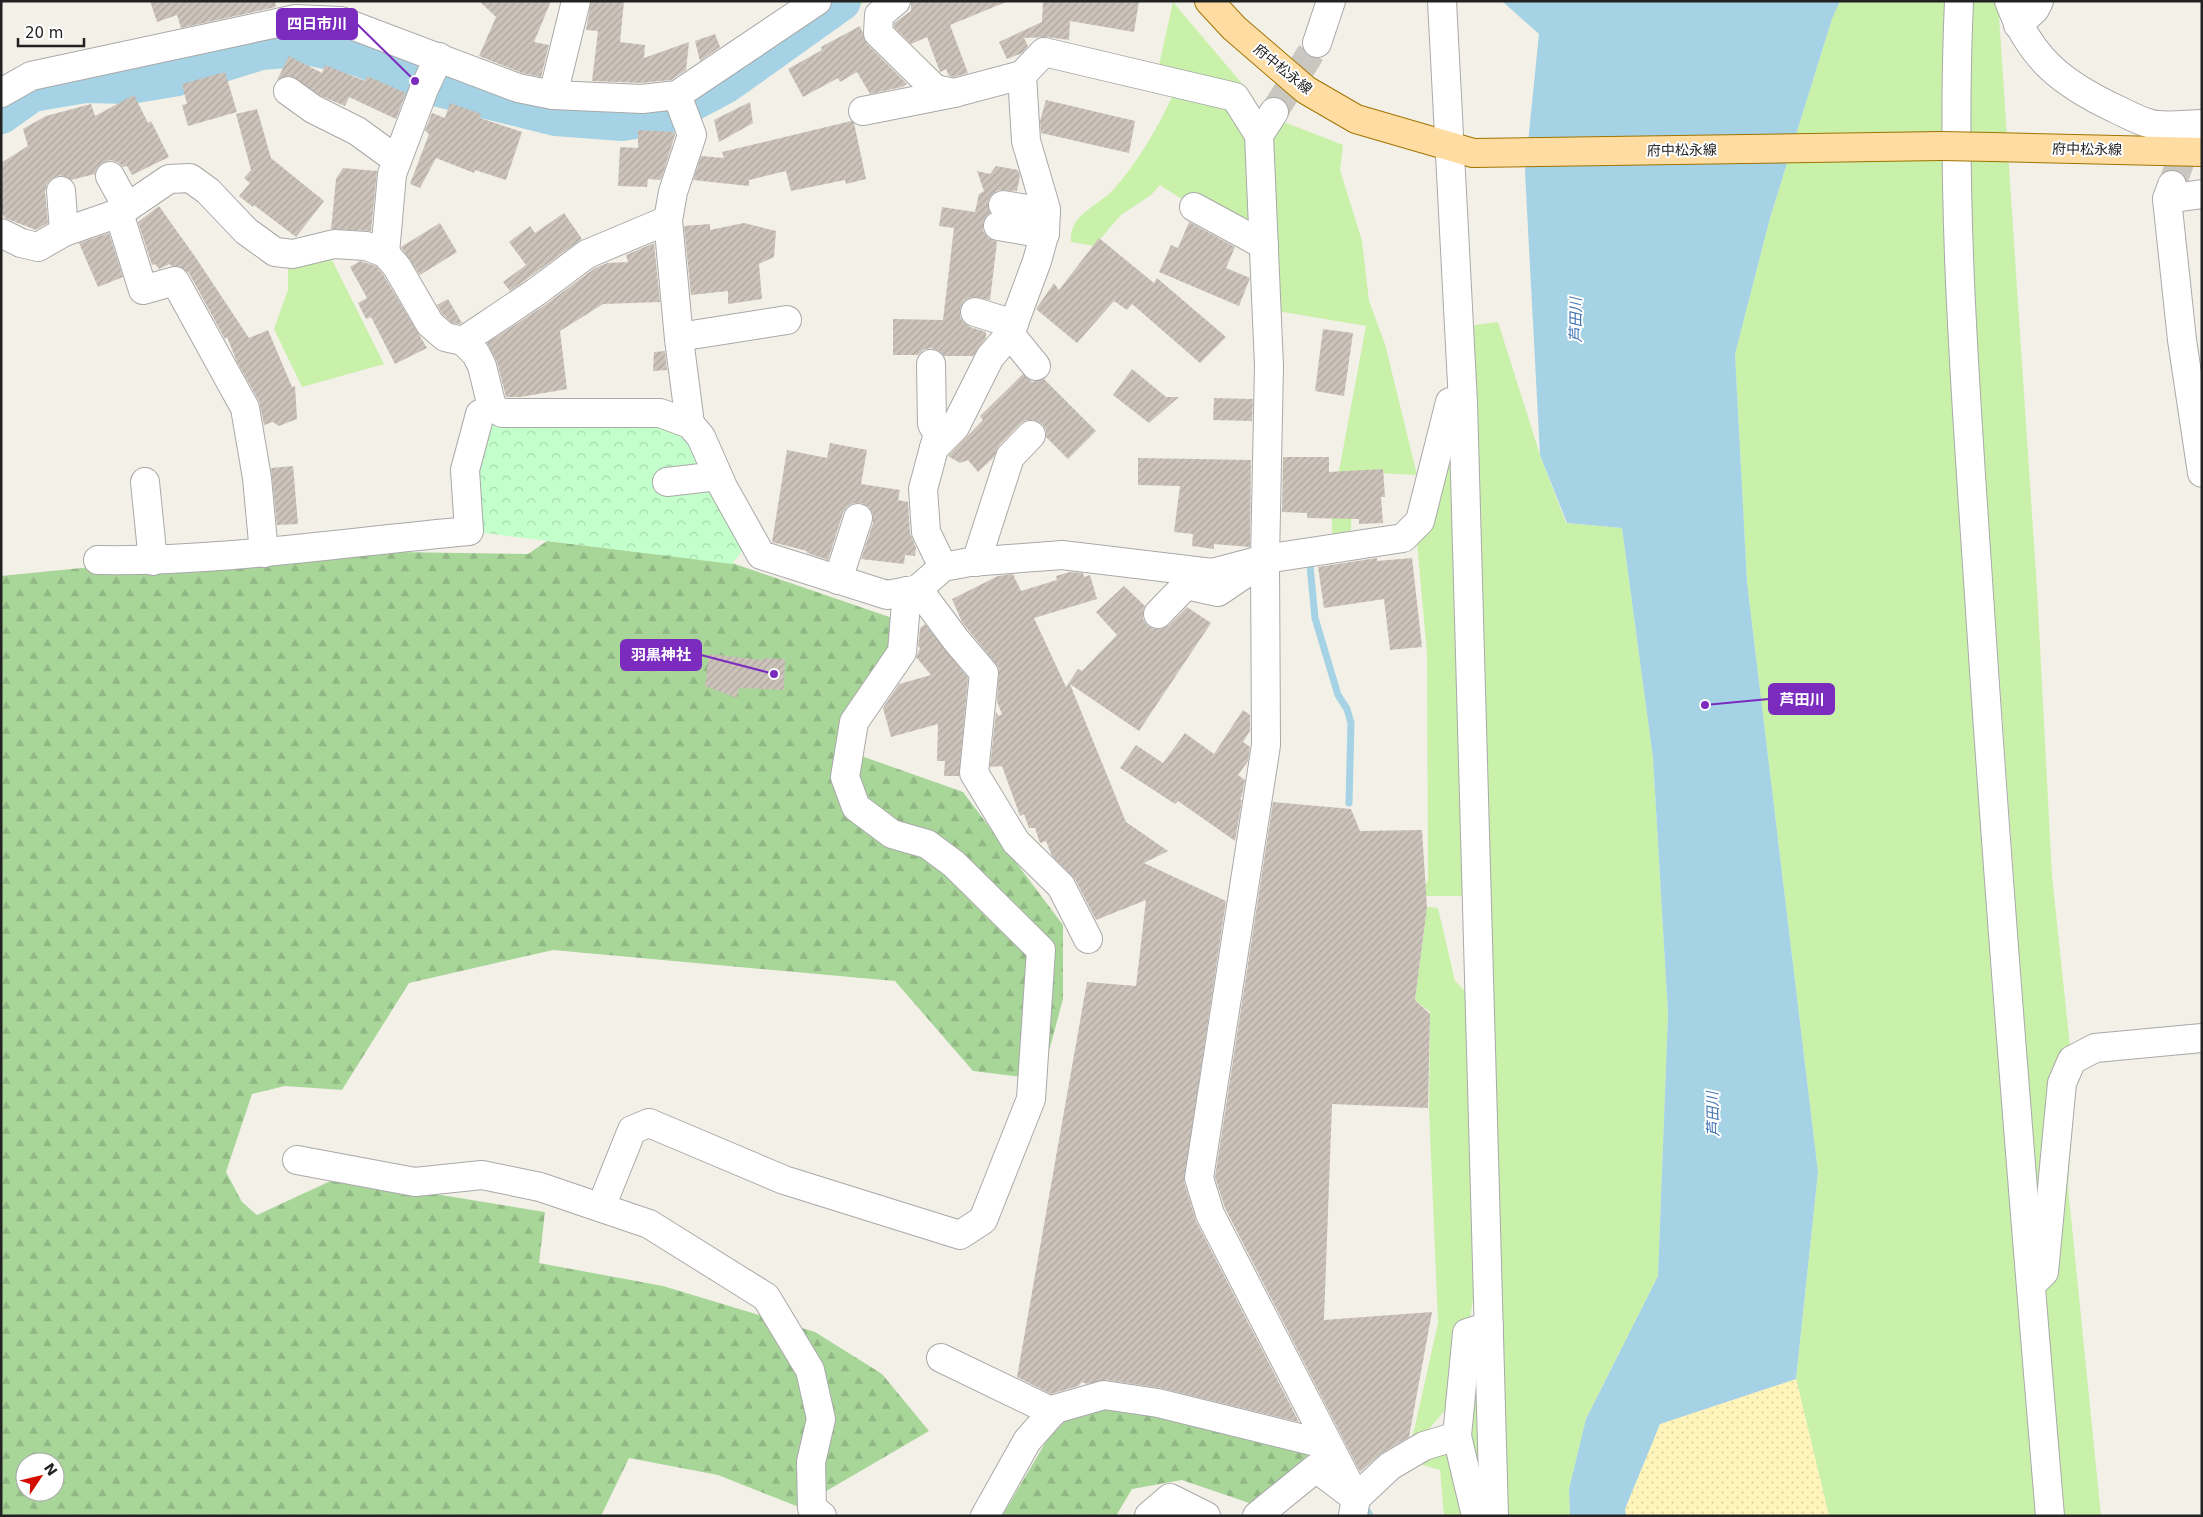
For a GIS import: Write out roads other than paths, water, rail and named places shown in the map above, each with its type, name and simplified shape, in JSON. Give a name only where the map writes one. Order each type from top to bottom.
[{"type":"main road","name":"府中松永線","points":[[1209,1],[1234,28],[1306,90],[1356,119],[1461,150],[1992,147],[2198,131]]},
{"type":"street","points":[[553,95],[576,1]]},
{"type":"street","points":[[681,108],[817,1]]},
{"type":"street","points":[[896,1],[878,15],[878,33],[935,89],[954,93]]},
{"type":"street","points":[[1317,43],[1332,1]]},
{"type":"street","points":[[1442,1],[1461,150],[1463,403],[1494,1516]]},
{"type":"street","points":[[1959,1],[1955,85],[1961,316],[1987,715],[2030,1285],[2050,1516]]},
{"type":"street","points":[[2039,1],[2035,9],[2014,13],[2036,53],[2058,75],[2083,94],[2149,124],[2198,131]]},
{"type":"street","points":[[1,93],[31,76],[296,19],[341,21],[432,73],[553,95],[642,99],[681,108]]},
{"type":"street","points":[[863,111],[954,93],[1022,75],[1044,52],[1235,97],[1259,135],[1269,366],[1265,559],[1266,745],[1200,1178],[1210,1214],[1328,1445],[1354,1507]]},
{"type":"street","points":[[385,254],[392,174],[432,73]]},
{"type":"street","points":[[934,448],[955,427],[990,357],[1012,329],[1037,261],[1045,223],[1026,141],[1022,75]]},
{"type":"street","points":[[288,91],[313,109],[357,130],[397,160]]},
{"type":"street","points":[[681,108],[692,135],[673,192],[668,220],[679,337],[690,424]]},
{"type":"street","points":[[1259,135],[1274,112]]},
{"type":"street","points":[[110,176],[123,210],[143,290],[175,281],[245,408],[257,478],[264,553]]},
{"type":"street","points":[[1,233],[21,243],[38,247],[64,232],[123,210],[169,179],[190,178],[208,191],[246,231],[275,252],[292,254],[334,244],[366,246],[385,254],[397,267],[430,324],[445,336],[463,341],[476,354],[482,365],[492,407]]},
{"type":"street","points":[[61,191],[64,232]]},
{"type":"street","points":[[2202,194],[2170,192],[2192,338],[2202,473]]},
{"type":"street","points":[[1194,207],[1264,245]]},
{"type":"street","points":[[1001,216],[1045,223]]},
{"type":"street","points":[[463,341],[536,292],[587,254],[668,220]]},
{"type":"street","points":[[975,312],[1012,329],[1036,366]]},
{"type":"street","points":[[679,337],[787,320]]},
{"type":"street","points":[[930,364],[932,424],[938,434],[923,489],[925,522],[926,532],[943,567]]},
{"type":"street","points":[[492,407],[502,412],[660,413],[690,424],[701,437],[718,476],[761,555],[887,595],[912,590],[943,567],[976,562],[1062,555],[1212,573],[1265,559],[1403,538],[1420,522],[1450,402],[1463,403]]},
{"type":"street","points":[[98,560],[153,561],[264,553],[469,532],[465,470],[480,414],[492,407]]},
{"type":"street","points":[[976,562],[994,480],[1010,457],[1031,435]]},
{"type":"street","points":[[667,482],[718,476]]},
{"type":"street","points":[[145,482],[153,561]]},
{"type":"street","points":[[838,580],[858,518]]},
{"type":"street","points":[[1158,614],[1186,584],[1218,592],[1265,559]]},
{"type":"street","points":[[912,590],[984,673],[974,773],[1016,842],[1061,886],[1088,939]]},
{"type":"street","points":[[600,1207],[632,1130],[649,1124],[784,1180],[960,1235],[983,1220],[1031,1099],[1041,950],[954,864],[927,844],[892,834],[856,807],[845,777],[854,722],[902,652],[912,590]]},
{"type":"street","points":[[2030,1285],[2044,1272],[2062,1083],[2072,1060],[2095,1048],[2202,1038]]},
{"type":"street","points":[[297,1160],[415,1182],[482,1175],[540,1186],[649,1224],[766,1297],[810,1370],[821,1419],[811,1462],[812,1508],[822,1516]]},
{"type":"street","points":[[1476,1516],[1457,1436],[1467,1333],[1489,1326]]},
{"type":"street","points":[[941,1358],[1053,1412]]},
{"type":"street","points":[[985,1516],[1027,1441],[1055,1409],[1104,1395],[1158,1403],[1328,1445]]},
{"type":"street","points":[[1354,1507],[1390,1466],[1424,1446],[1457,1436]]},
{"type":"street","points":[[1257,1516],[1316,1468],[1354,1507]]},
{"type":"street","points":[[1149,1516],[1170,1498],[1206,1516]]},
{"type":"water","points":[[1502,1],[1840,1],[1832,19],[1770,218],[1735,354],[1747,582],[1818,1172],[1796,1379],[1660,1424],[1625,1509],[1626,1516],[1570,1516],[1569,1489],[1586,1419],[1658,1276],[1668,1014],[1653,758],[1622,528],[1567,523],[1540,455],[1525,172],[1539,34]]},
{"type":"waterway","points":[[1,114],[32,92],[85,83],[130,84],[178,76],[261,50],[312,46],[361,57],[415,81],[556,116],[622,121],[668,114],[726,83],[841,1]]},
{"type":"waterway","points":[[1310,566],[1315,618],[1338,695],[1347,709],[1351,723],[1349,803]]},
{"type":"waterway","points":[[1363,1503],[1370,1516]]},
{"type":"tunnel","points":[[1274,112],[1317,43]]},
{"type":"tunnel","points":[[2172,185],[2188,141]]},
{"type":"place","name":"四日市川","points":[[415,81]]},
{"type":"place","name":"羽黒神社","points":[[774,674]]},
{"type":"place","name":"芦田川","points":[[1705,705]]}]
